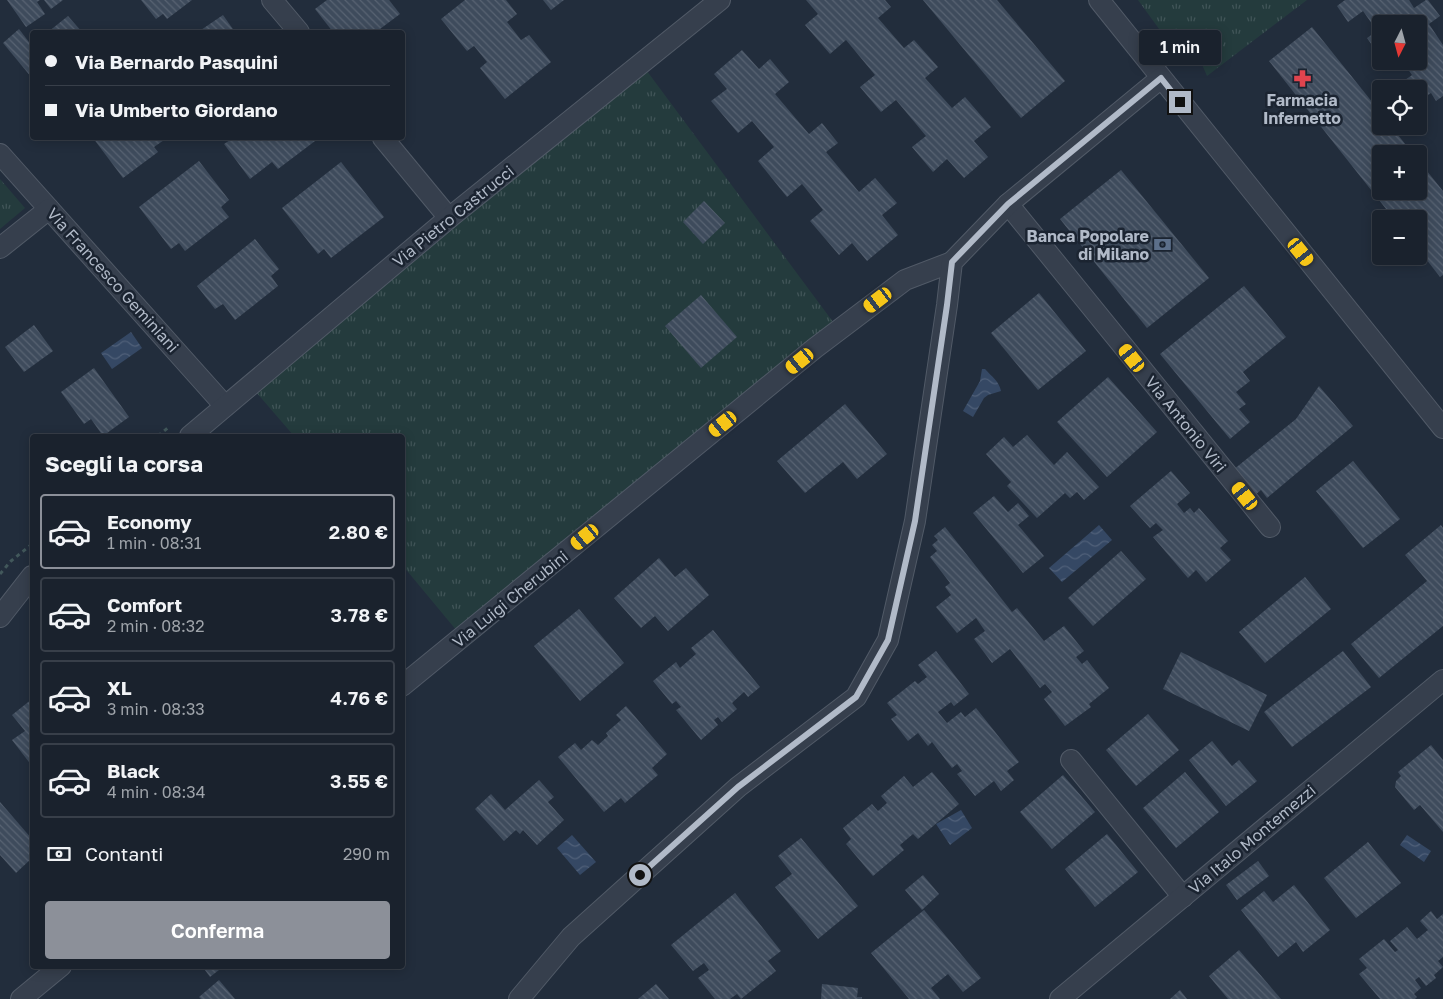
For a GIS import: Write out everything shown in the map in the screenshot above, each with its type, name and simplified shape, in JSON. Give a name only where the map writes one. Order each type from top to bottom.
[{"type":"street","points":[[272,0],[297,30]]},
{"type":"street","name":"Via Pietro Castrucci","points":[[192,434],[449,218],[720,0]]},
{"type":"street","points":[[1099,0],[1443,428]]},
{"type":"street","points":[[519,999],[570,937],[738,787],[856,697],[888,640],[913,530],[952,262],[1008,204],[1161,78]]},
{"type":"street","points":[[385,140],[449,218]]},
{"type":"street","name":"Via Francesco Geminiani","points":[[2,160],[49,209],[225,406]]},
{"type":"street","name":"Via Antonio Viri","points":[[1008,204],[1270,527]]},
{"type":"street","points":[[0,248],[49,209]]},
{"type":"street","name":"Via Luigi Cherubini","points":[[405,684],[815,348],[905,280],[952,262]]},
{"type":"street","points":[[0,618],[30,579]]},
{"type":"street","name":"Via Italo Montemezzi","points":[[1060,999],[1443,680]]},
{"type":"street","points":[[1071,760],[1183,897]]},
{"type":"street","points":[[21,999],[57,969]]},
{"type":"green space","points":[[1138,0],[1307,0],[1207,76],[1198,55],[1178,55]]},
{"type":"green space","points":[[641,63],[839,330],[462,637],[405,568],[405,434],[292,434],[250,385]]},
{"type":"green space","points":[[0,179],[25,208],[0,229]]},
{"type":"water","points":[[131,332],[142,348],[112,369],[101,353]]},
{"type":"water","points":[[982,369],[985,369],[995,379],[1001,391],[984,398],[973,417],[963,411],[980,381]]},
{"type":"water","points":[[1099,525],[1112,540],[1062,582],[1049,568]]},
{"type":"water","points":[[961,810],[972,828],[950,845],[936,824]]},
{"type":"water","points":[[572,835],[596,862],[580,875],[557,848]]},
{"type":"water","points":[[1407,835],[1431,851],[1424,862],[1400,845]]},
{"type":"building","points":[[7,0],[40,0],[37,2],[45,14],[26,27]]},
{"type":"building","points":[[44,0],[63,0],[51,9]]},
{"type":"building","points":[[141,0],[192,0],[167,19],[163,14],[156,19]]},
{"type":"building","points":[[327,0],[389,0],[400,14],[379,30],[331,30],[315,9]]},
{"type":"building","points":[[465,0],[506,0],[517,14],[507,22],[521,40],[529,35],[551,62],[505,99],[480,68],[487,62],[474,46],[467,51],[441,19]]},
{"type":"building","points":[[543,0],[564,0],[551,10]]},
{"type":"building","points":[[806,0],[885,0],[891,7],[878,18],[904,48],[914,40],[938,67],[925,78],[952,108],[965,97],[991,127],[974,141],[988,157],[964,178],[947,159],[933,172],[912,147],[926,136],[896,100],[881,112],[860,87],[875,75],[846,40],[830,54],[805,25],[818,14]]},
{"type":"building","points":[[923,0],[997,0],[1065,81],[1021,118]]},
{"type":"building","points":[[1345,0],[1409,0],[1414,8],[1428,0],[1440,16],[1429,24],[1443,45],[1443,96],[1436,101],[1431,93],[1427,96],[1427,80],[1405,80],[1412,75],[1408,70],[1428,70],[1428,15],[1372,15],[1372,24],[1363,11],[1348,22],[1337,6]]},
{"type":"building","points":[[223,15],[234,30],[201,30]]},
{"type":"building","points":[[68,16],[80,30],[50,30]]},
{"type":"building","points":[[1312,27],[1372,102],[1372,135],[1398,135],[1406,145],[1372,145],[1372,191],[1269,61]]},
{"type":"building","points":[[19,29],[30,43],[30,76],[3,43]]},
{"type":"building","points":[[1372,34],[1372,45],[1367,38]]},
{"type":"building","points":[[742,50],[759,69],[770,59],[789,82],[775,94],[809,134],[822,123],[838,143],[826,152],[859,192],[875,178],[897,203],[882,215],[898,235],[867,261],[852,243],[839,255],[810,221],[823,210],[802,184],[787,197],[758,161],[774,147],[752,121],[738,133],[711,101],[727,89],[714,74]]},
{"type":"building","points":[[94,140],[164,140],[154,147],[158,152],[123,178]]},
{"type":"building","points":[[230,140],[316,140],[278,169],[272,162],[250,179],[224,144]]},
{"type":"building","points":[[199,161],[229,200],[221,207],[229,217],[185,251],[179,243],[171,249],[139,207]]},
{"type":"building","points":[[341,162],[384,217],[331,258],[324,249],[318,254],[282,208]]},
{"type":"building","points":[[1121,170],[1209,278],[1147,328],[1060,219]]},
{"type":"building","points":[[1427,171],[1443,191],[1443,275],[1440,277],[1427,260],[1427,210],[1387,210],[1379,200],[1427,200]]},
{"type":"building","points":[[704,201],[725,223],[703,244],[683,222]]},
{"type":"building","points":[[255,239],[279,269],[271,276],[278,286],[235,320],[223,304],[215,309],[197,286]]},
{"type":"building","points":[[1244,286],[1286,337],[1243,372],[1250,381],[1236,392],[1246,404],[1239,409],[1250,422],[1230,439],[1160,354]]},
{"type":"building","points":[[1039,293],[1086,351],[1038,390],[991,333]]},
{"type":"building","points":[[701,295],[737,337],[701,368],[665,326]]},
{"type":"building","points":[[34,325],[53,351],[24,372],[5,347]]},
{"type":"building","points":[[94,368],[129,417],[106,434],[102,434],[91,419],[84,424],[61,392]]},
{"type":"building","points":[[1108,377],[1157,432],[1107,477],[1057,422]]},
{"type":"building","points":[[1319,386],[1353,426],[1267,498],[1261,490],[1255,495],[1233,470],[1296,419]]},
{"type":"building","points":[[845,404],[887,454],[857,479],[843,462],[805,493],[777,461]]},
{"type":"building","points":[[1027,435],[1054,465],[1067,452],[1099,487],[1084,500],[1077,492],[1070,498],[1065,493],[1037,518],[1007,486],[1011,482],[986,454],[1004,437],[1013,447]]},
{"type":"building","points":[[1353,461],[1400,519],[1363,548],[1316,491]]},
{"type":"building","points":[[1171,471],[1190,493],[1177,504],[1184,513],[1190,508],[1194,513],[1199,508],[1228,541],[1220,548],[1231,560],[1206,582],[1196,570],[1188,578],[1153,537],[1163,530],[1156,523],[1150,528],[1130,506]]},
{"type":"building","points":[[994,496],[1008,512],[1018,503],[1029,516],[1018,525],[1044,556],[1023,573],[973,513]]},
{"type":"building","points":[[1441,525],[1443,528],[1443,626],[1379,678],[1351,644],[1427,581],[1405,555]]},
{"type":"building","points":[[945,527],[1012,612],[1017,608],[1044,641],[1064,626],[1084,651],[1076,657],[1082,664],[1087,660],[1109,688],[1089,704],[1091,707],[1065,726],[1044,699],[1052,692],[1045,684],[1040,688],[1010,649],[992,663],[974,639],[985,631],[976,618],[957,633],[936,607],[951,595],[945,587],[950,583],[930,557],[937,551],[932,545],[938,540],[934,536]]},
{"type":"building","points":[[1121,551],[1146,579],[1093,626],[1068,598]]},
{"type":"building","points":[[659,558],[675,577],[686,568],[709,595],[668,631],[655,616],[641,628],[614,598]]},
{"type":"building","points":[[1305,577],[1331,609],[1265,663],[1239,632]]},
{"type":"building","points":[[579,609],[624,663],[580,701],[534,646]]},
{"type":"building","points":[[713,630],[760,687],[748,697],[744,692],[732,703],[737,709],[722,722],[718,717],[714,720],[718,725],[701,740],[676,710],[681,707],[676,701],[672,704],[653,681],[676,662],[680,668],[696,654],[691,648]]},
{"type":"building","points":[[936,651],[969,694],[954,706],[951,702],[938,712],[947,723],[961,712],[965,717],[976,708],[1019,762],[1007,771],[1014,780],[1001,791],[994,781],[975,796],[957,774],[962,771],[957,764],[952,768],[932,742],[928,746],[918,733],[908,741],[891,719],[897,715],[887,703],[915,681],[918,684],[927,677],[918,665]]},
{"type":"building","points":[[1343,651],[1371,687],[1292,747],[1264,712]]},
{"type":"building","points":[[1181,652],[1267,695],[1249,731],[1163,689]]},
{"type":"building","points":[[30,701],[30,763],[12,740],[25,731],[12,715]]},
{"type":"building","points":[[626,706],[667,754],[652,768],[658,775],[625,803],[621,798],[604,812],[558,757],[575,743],[581,750],[592,740],[598,745],[608,736],[606,733],[621,720],[616,715]]},
{"type":"building","points":[[1148,714],[1179,750],[1136,786],[1106,750]]},
{"type":"building","points":[[1212,741],[1232,766],[1239,760],[1257,781],[1226,806],[1189,760]]},
{"type":"building","points":[[1431,745],[1443,760],[1443,832],[1420,805],[1414,810],[1395,787],[1396,781],[1401,776],[1398,772]]},
{"type":"building","points":[[932,772],[959,804],[918,839],[913,834],[900,845],[904,850],[873,876],[846,844],[851,839],[843,828],[872,804],[878,811],[887,803],[881,796],[904,776],[913,787]]},
{"type":"building","points":[[1185,772],[1219,812],[1176,848],[1143,808]]},
{"type":"building","points":[[1063,775],[1095,812],[1052,849],[1020,812]]},
{"type":"building","points":[[539,780],[554,797],[548,802],[564,820],[537,845],[523,830],[520,834],[516,830],[504,841],[475,809],[491,794],[505,810]]},
{"type":"building","points":[[0,802],[30,837],[30,860],[16,873],[0,855]]},
{"type":"building","points":[[1107,834],[1138,872],[1095,907],[1065,869]]},
{"type":"building","points":[[801,838],[858,906],[818,939],[775,887],[792,874],[778,856]]},
{"type":"building","points":[[1368,842],[1401,883],[1356,918],[1324,878]]},
{"type":"building","points":[[1258,861],[1269,876],[1237,900],[1226,885]]},
{"type":"building","points":[[923,875],[939,894],[922,910],[905,890]]},
{"type":"building","points":[[1294,885],[1330,930],[1303,952],[1296,942],[1278,957],[1241,910],[1264,891],[1273,902]]},
{"type":"building","points":[[735,893],[781,951],[768,961],[776,971],[741,999],[737,994],[730,999],[715,999],[698,978],[709,970],[704,963],[693,971],[671,945]]},
{"type":"building","points":[[924,910],[981,978],[963,992],[948,974],[931,988],[940,999],[909,999],[871,953]]},
{"type":"building","points":[[1431,911],[1437,919],[1443,914],[1443,957],[1438,961],[1443,967],[1434,975],[1436,978],[1426,986],[1419,977],[1415,980],[1421,988],[1414,994],[1417,997],[1415,999],[1380,999],[1359,974],[1367,968],[1359,959],[1384,939],[1395,952],[1398,950],[1390,941],[1407,927],[1417,939],[1428,930],[1420,921]]},
{"type":"building","points":[[1239,950],[1281,999],[1228,999],[1209,976]]},
{"type":"building","points":[[204,969],[220,969],[210,977]]},
{"type":"building","points":[[219,980],[235,999],[201,999],[199,997]]},
{"type":"building","points":[[656,984],[669,999],[638,999]]},
{"type":"building","points":[[822,984],[858,988],[857,997],[862,997],[862,999],[821,999]]},
{"type":"building","points":[[1180,990],[1187,999],[1170,999]]},
{"type":"place","name":"Farmacia Infernetto","points":[[1302,79]]},
{"type":"place","name":"Banca Popolare di Milano","points":[[1163,245]]},
{"type":"route","points":[[640,875],[738,787],[856,697],[888,640],[915,521],[952,262],[1008,204],[1161,78],[1180,102]]}]
